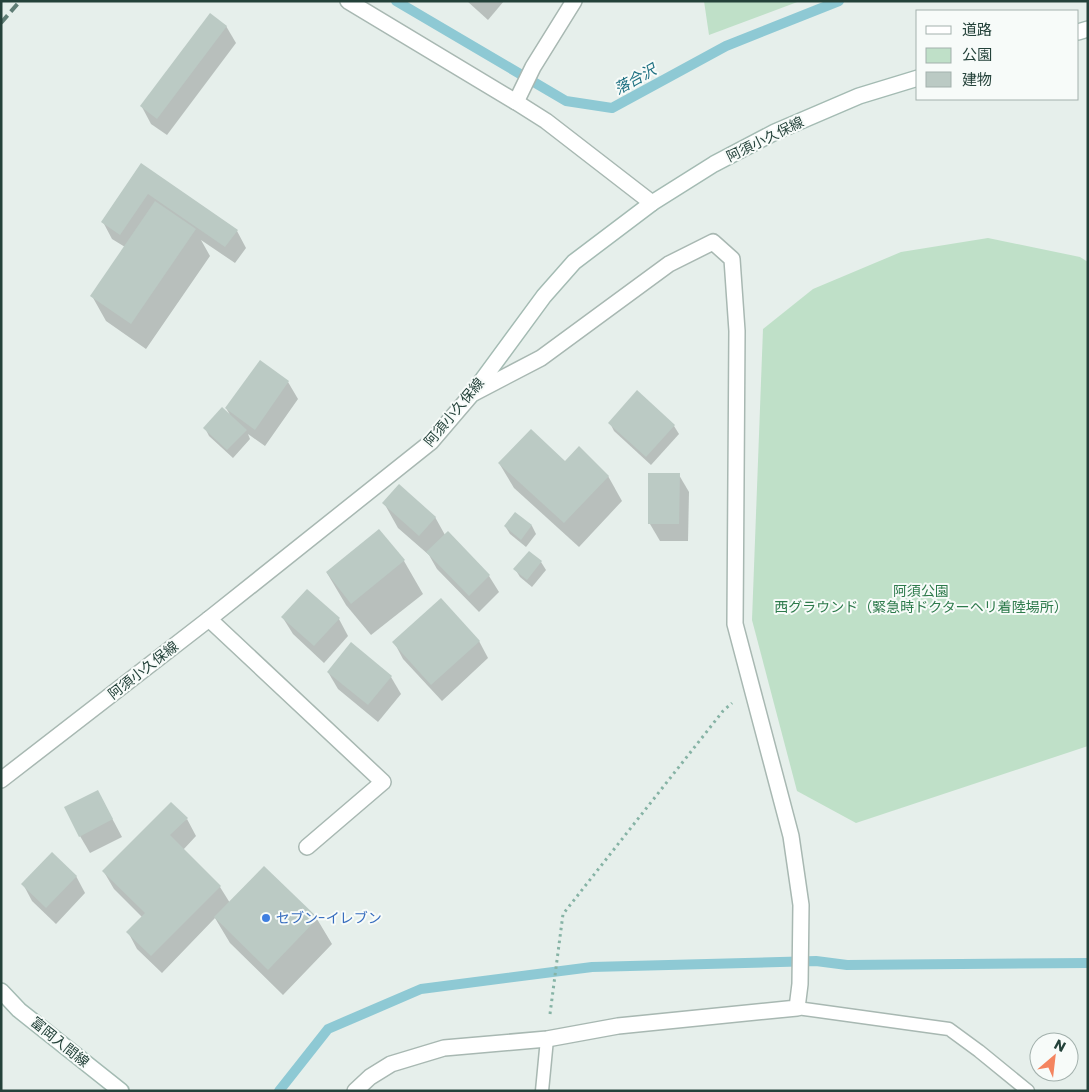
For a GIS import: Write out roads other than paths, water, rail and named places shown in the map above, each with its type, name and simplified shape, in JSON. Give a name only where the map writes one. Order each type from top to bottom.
[{"type":"street","points":[[348,1],[518,96],[546,121],[652,203]]},
{"type":"street","points":[[518,96],[533,67],[574,1]]},
{"type":"street","name":"阿須小久保線","points":[[1,780],[209,619],[431,442],[472,394],[544,296],[574,262],[652,203],[714,164],[775,132],[859,96],[916,79]]},
{"type":"street","points":[[355,1091],[370,1077],[391,1064],[444,1048],[547,1039],[618,1026],[797,1008],[800,984],[801,905],[791,836],[735,624],[737,331],[732,259],[713,242],[669,264],[541,358],[472,394]]},
{"type":"street","points":[[209,619],[383,782],[307,847]]},
{"type":"street","name":"富岡入間線","points":[[1,991],[19,1010],[121,1091]]},
{"type":"lane","points":[[797,1008],[949,1029],[1028,1091]]},
{"type":"lane","points":[[542,1091],[547,1039]]},
{"type":"waterway","name":"落合沢","points":[[396,1],[566,101],[612,108],[726,46],[839,1]]},
{"type":"waterway","points":[[279,1091],[328,1029],[421,989],[592,967],[816,961],[847,965],[1088,963]]},
{"type":"railway","points":[[1,23],[20,1]]},
{"type":"place","name":"セブン-イレブン","points":[[266,918]]},
{"type":"park label","name":"阿須公園 西グラウンド（緊急時ドクターヘリ着陸場所）","points":[[921,600]]}]
